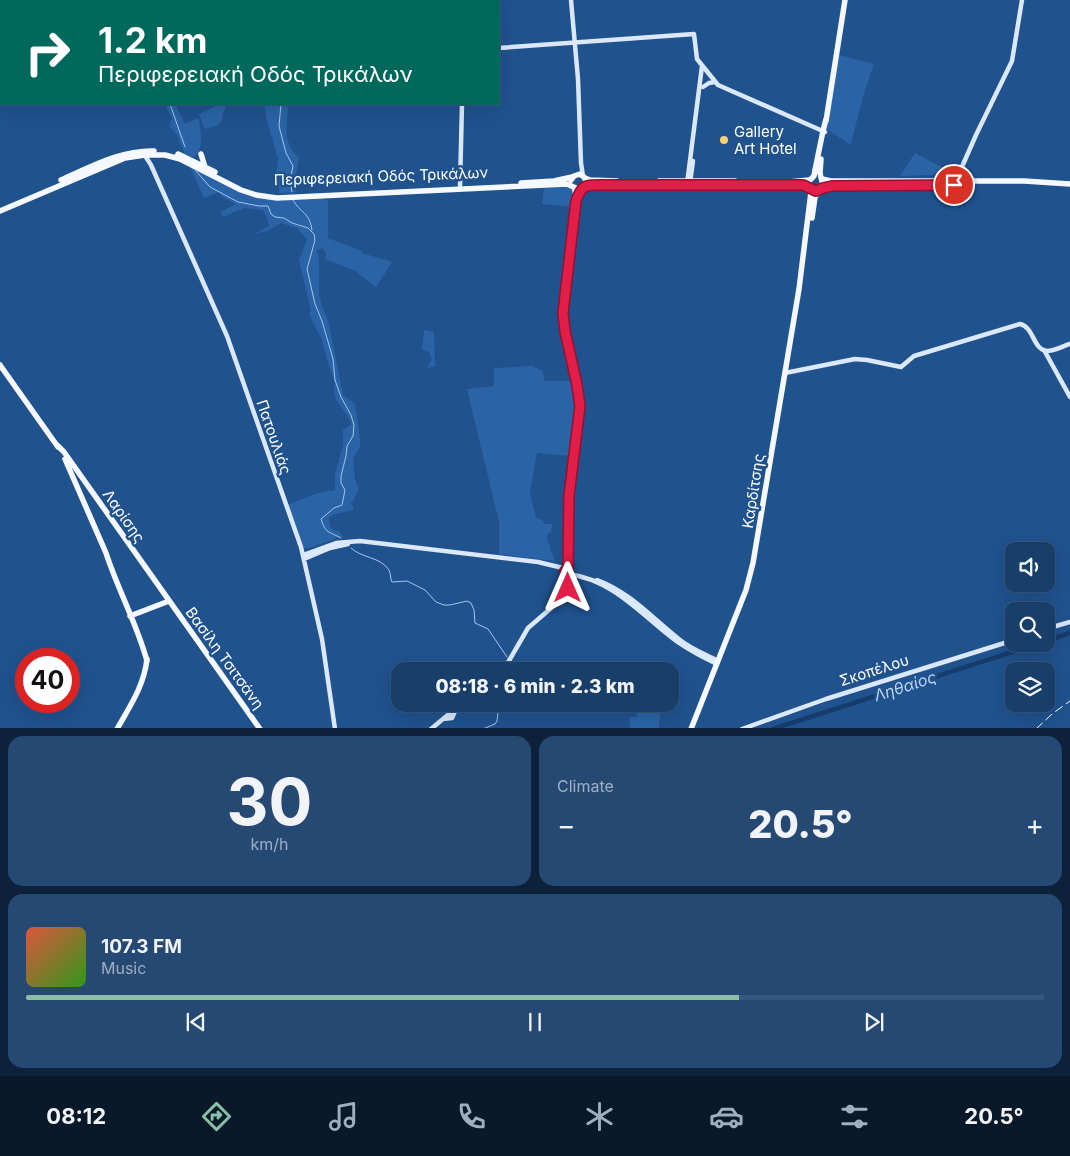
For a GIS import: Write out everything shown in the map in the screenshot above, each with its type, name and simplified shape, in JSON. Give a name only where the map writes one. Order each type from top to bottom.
[{"type":"main road","points":[[824,131],[846,0]]},
{"type":"main road","name":"Καρδίτσης","points":[[691,728],[746,590],[753,562],[804,249],[811,178],[824,131]]},
{"type":"main road","name":"Καρδίτσης","points":[[804,249],[809,238],[819,191],[824,184],[820,173],[824,131]]},
{"type":"main road","name":"Περιφερειακή Οδός Τρικάλων","points":[[147,156],[156,154],[180,159],[242,190],[271,198],[566,184],[574,187],[583,187]]},
{"type":"main road","name":"Περιφερειακή Οδός Τρικάλων","points":[[0,209],[126,158],[177,154],[242,187],[271,194],[554,181],[579,176],[588,180],[601,181],[651,181],[685,177],[689,179]]},
{"type":"main road","points":[[201,154],[205,167]]},
{"type":"main road","points":[[574,187],[571,183],[579,176],[586,183],[583,187]]},
{"type":"main road","points":[[689,179],[790,182],[811,178],[831,181],[1040,181],[1070,186]]},
{"type":"main road","points":[[583,187],[689,179],[803,185],[819,191],[832,186],[875,185],[1070,186]]},
{"type":"main road","points":[[0,365],[57,445],[74,478],[146,648],[147,661],[142,685],[117,728]]},
{"type":"main road","name":"Λαρίσης","points":[[57,445],[64,452],[169,601]]},
{"type":"main road","points":[[158,606],[164,601],[161,590]]},
{"type":"main road","points":[[133,616],[135,612],[142,612],[169,601]]},
{"type":"main road","name":"Βασίλη Τσιτσάνη","points":[[169,601],[260,728]]},
{"type":"main road","points":[[158,606],[167,605],[178,614]]},
{"type":"main road","points":[[133,616],[138,618],[142,612]]},
{"type":"street","points":[[572,0],[576,43],[579,176]]},
{"type":"street","points":[[957,182],[976,135],[1012,61],[1022,0]]},
{"type":"street","points":[[500,48],[694,34],[695,55],[715,82],[726,89],[824,131]]},
{"type":"street","points":[[689,179],[702,66]]},
{"type":"street","points":[[700,80],[708,74]]},
{"type":"street","points":[[689,179],[702,87],[708,74]]},
{"type":"street","points":[[702,87],[708,83],[715,82]]},
{"type":"street","points":[[460,186],[462,105]]},
{"type":"street","name":"Πατουλιάς","points":[[147,156],[227,336],[304,557],[322,639],[335,728]]},
{"type":"street","points":[[508,662],[528,628],[564,597],[568,591],[569,496],[580,406],[563,313],[576,201],[574,187]]},
{"type":"street","points":[[576,201],[583,187]]},
{"type":"street","points":[[785,373],[857,359],[901,367],[914,356],[1020,324],[1027,327],[1036,343],[1044,350],[1070,397]]},
{"type":"street","points":[[1044,350],[1070,344]]},
{"type":"street","points":[[304,557],[340,545],[355,543],[542,565],[612,586],[636,603],[680,640],[717,662]]},
{"type":"street","points":[[1055,627],[1070,622]]},
{"type":"street","name":"Σκοπέλου","points":[[742,728],[826,699],[1005,643]]},
{"type":"street","points":[[431,728],[451,712]]},
{"type":"shaded area","points":[[838,55],[874,64],[851,143],[849,144],[827,129]]},
{"type":"shaded area","points":[[165,105],[176,105],[185,124],[199,119],[201,144],[194,157],[185,154],[177,135],[169,126],[172,119]]},
{"type":"shaded area","points":[[216,105],[227,105],[220,124],[205,129],[199,114]]},
{"type":"shaded area","points":[[264,105],[288,105],[288,139],[293,152],[299,158],[293,182],[296,192],[279,193],[279,182],[276,175],[278,158]]},
{"type":"shaded area","points":[[915,153],[955,174],[900,176]]},
{"type":"shaded area","points":[[189,165],[245,193],[324,199],[328,201],[328,238],[362,251],[362,253],[392,262],[376,287],[355,271],[325,259],[326,254],[323,248],[317,250],[319,258],[319,295],[328,320],[343,395],[355,404],[360,439],[360,447],[353,458],[355,479],[359,490],[351,504],[353,510],[329,517],[331,527],[339,531],[343,537],[304,548],[287,505],[318,493],[335,490],[335,474],[343,445],[343,430],[351,423],[335,395],[335,383],[321,337],[309,313],[311,311],[299,260],[307,240],[297,228],[281,223],[269,230],[252,235],[269,226],[263,210],[244,208],[223,217],[221,212],[236,204],[222,197],[219,192],[204,198]]},
{"type":"shaded area","points":[[571,187],[575,191],[573,207],[542,204],[544,188]]},
{"type":"shaded area","points":[[424,330],[434,332],[435,366],[427,368],[432,359],[429,352],[422,349]]},
{"type":"shaded area","points":[[532,366],[543,371],[544,381],[571,381],[574,384],[577,400],[571,456],[537,453],[530,491],[536,518],[541,519],[544,524],[552,524],[551,533],[548,533],[547,539],[555,561],[499,554],[499,522],[467,389],[494,386],[494,368]]},
{"type":"shaded area","points":[[637,712],[660,712],[659,728],[630,728],[629,717],[637,717]]},
{"type":"waterway","points":[[170,105],[185,147]]},
{"type":"waterway","points":[[281,105],[279,126],[286,153],[293,166],[290,181],[292,192]]},
{"type":"waterway","points":[[196,171],[210,187],[238,202],[268,206],[271,214],[275,217],[284,218],[292,223],[308,228],[314,234],[315,240],[307,269],[315,304],[333,359],[335,380],[354,425],[353,436],[347,446],[341,476],[341,483],[345,490],[342,505],[334,508],[321,519],[326,530],[341,538]]},
{"type":"waterway","points":[[293,200],[309,219],[312,230]]},
{"type":"waterway","points":[[351,548],[360,554],[381,562],[390,572],[392,582],[407,581],[425,590],[436,602],[444,605],[467,601],[471,603],[474,610],[475,623],[488,629],[507,657]]},
{"type":"waterway","name":"Ληθαίος","points":[[1055,638],[1070,633]]},
{"type":"waterway","name":"Ληθαίος","points":[[776,728],[1012,652]]},
{"type":"waterway","points":[[485,728],[495,724],[498,712]]},
{"type":"railway","points":[[1037,728],[1070,701]]},
{"type":"place","name":"Gallery Art Hotel","points":[[724,140]]},
{"type":"route","points":[[568,588],[568,574],[565,571],[568,569],[569,496],[580,406],[563,313],[576,201],[582,188],[587,185],[734,184],[803,185],[816,191],[832,186],[954,185]]}]
